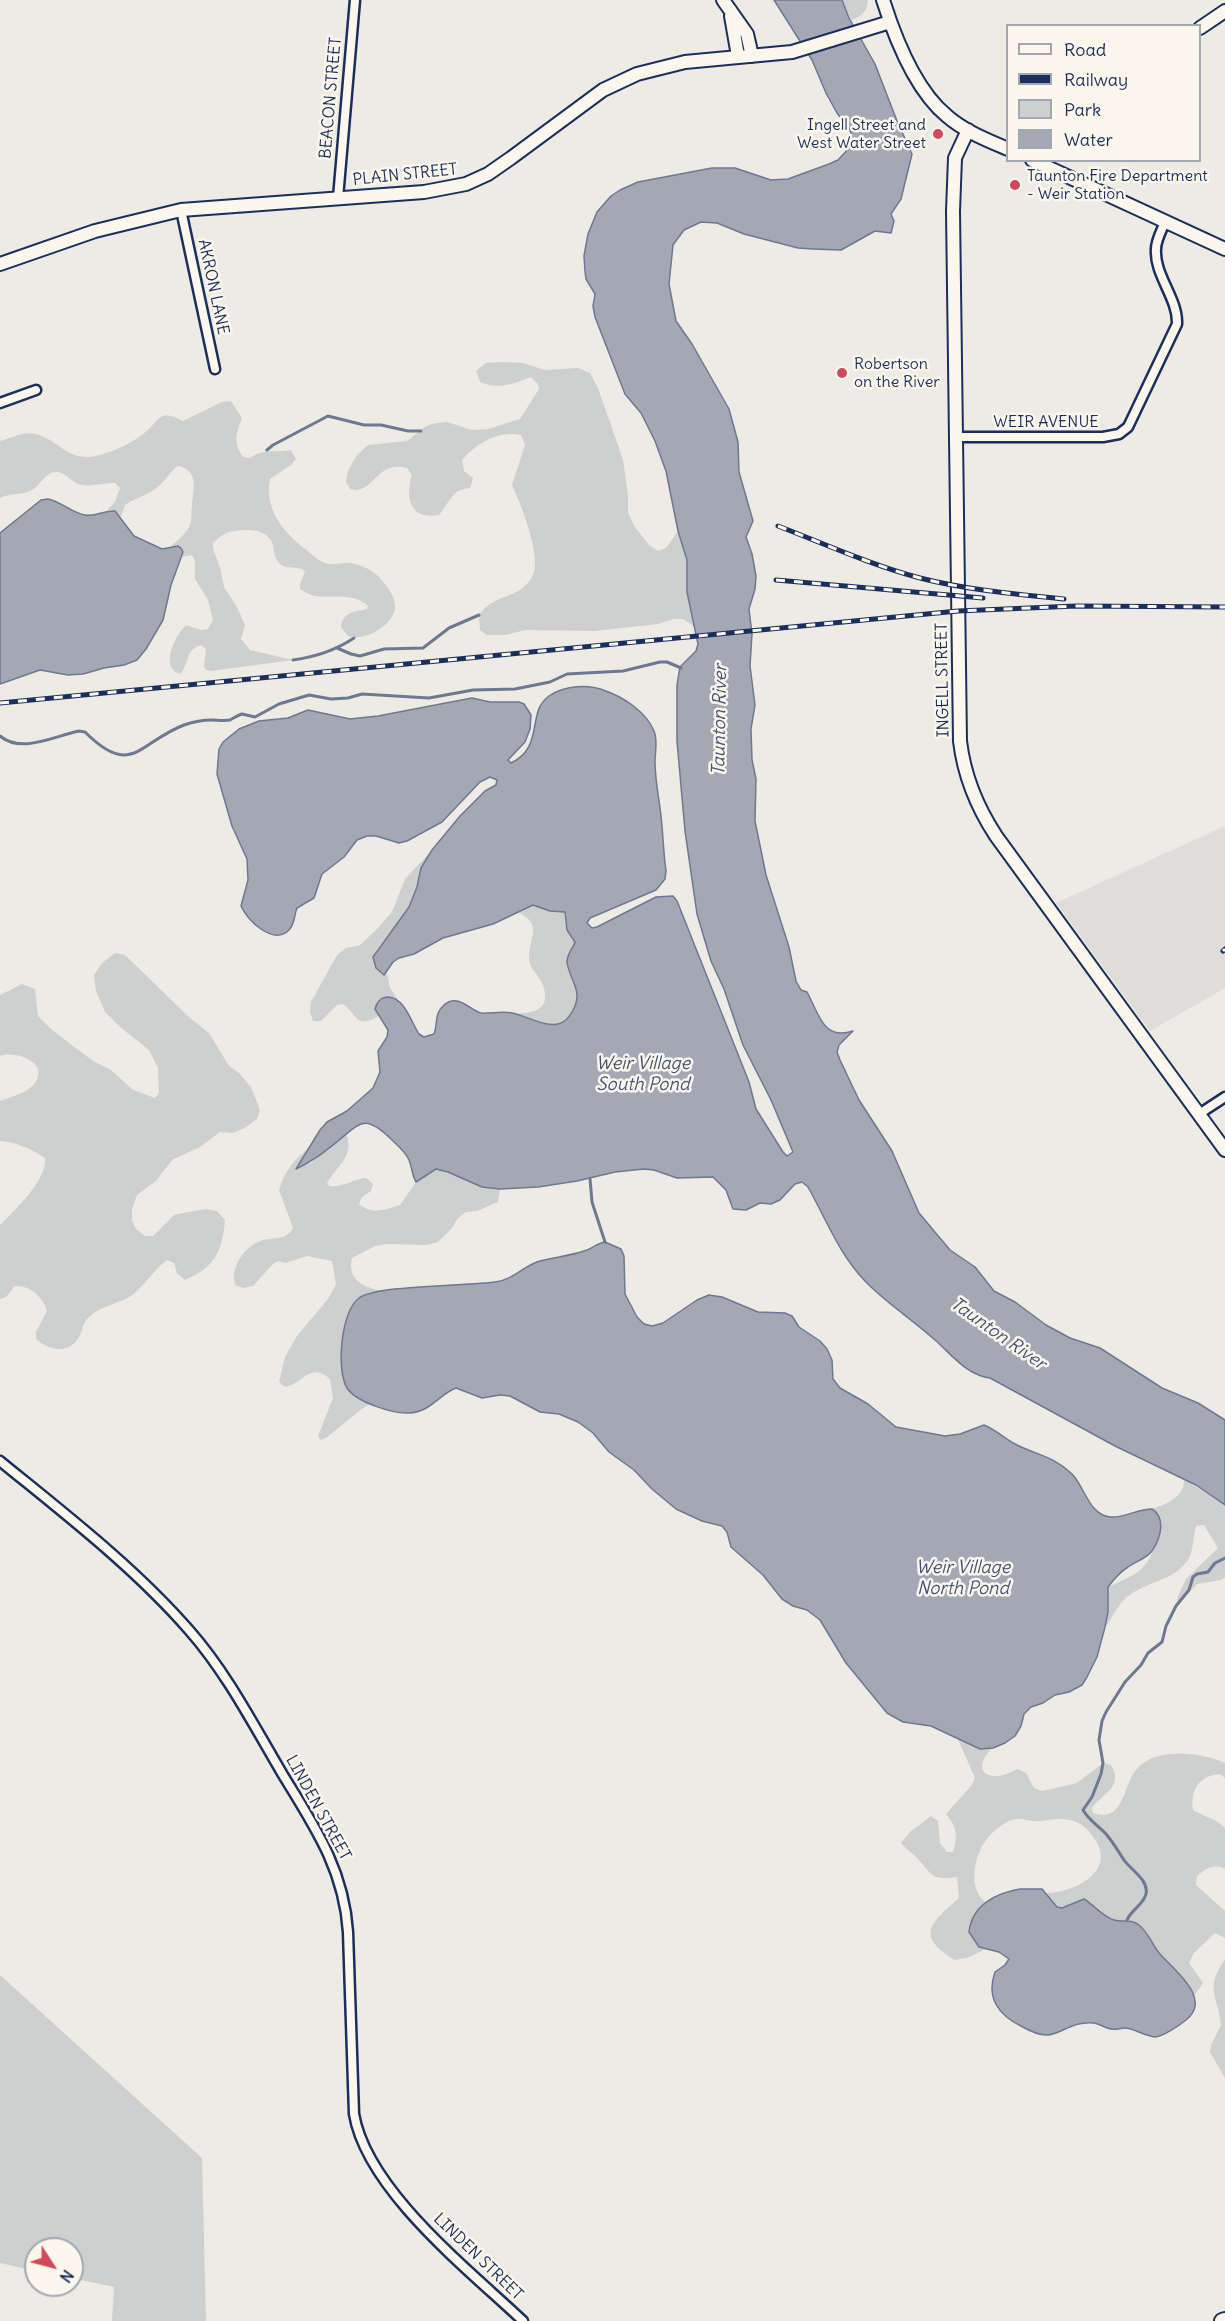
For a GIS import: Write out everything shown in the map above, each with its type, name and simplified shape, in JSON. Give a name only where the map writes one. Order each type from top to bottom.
[{"type":"main road","points":[[883,0],[906,59],[929,97],[945,115],[968,130],[1006,148]]},
{"type":"main road","points":[[725,3],[747,34],[752,56]]},
{"type":"main road","points":[[725,3],[732,18],[738,56]]},
{"type":"main road","points":[[1201,27],[1225,11]]},
{"type":"main road","name":"PLAIN STREET","points":[[0,264],[94,231],[181,210],[424,192],[466,184],[488,174],[617,82],[660,67],[800,50],[890,22]]},
{"type":"main road","name":"INGELL STREET","points":[[968,130],[957,152],[953,168],[960,741],[970,784],[996,836],[1225,1150]]},
{"type":"main road","points":[[1036,162],[1225,249]]},
{"type":"street","name":"BEACON STREET","points":[[338,198],[355,0]]},
{"type":"street","name":"AKRON LANE","points":[[181,210],[215,369]]},
{"type":"street","name":"WEIR AVENUE","points":[[956,437],[1102,437],[1119,434],[1128,427],[1176,328],[1175,310],[1156,254],[1157,242],[1166,222]]},
{"type":"street","points":[[0,403],[36,390]]},
{"type":"street","points":[[1199,1114],[1225,1097]]},
{"type":"street","name":"LINDEN STREET","points":[[0,1461],[84,1531],[178,1618],[214,1662],[253,1725],[321,1838],[340,1882],[348,1932],[354,2114],[363,2146],[380,2176],[399,2200],[523,2321]]},
{"type":"shaded area","points":[[1225,826],[1225,988],[1150,1031],[1056,903]]},
{"type":"green space","points":[[842,0],[868,0],[863,13],[851,20]]},
{"type":"green space","points":[[486,363],[523,363],[545,370],[578,368],[590,373],[598,388],[623,460],[628,512],[634,526],[649,545],[658,551],[666,548],[678,531],[687,560],[687,591],[695,627],[683,619],[674,619],[658,624],[595,631],[525,630],[506,635],[487,635],[480,630],[479,615],[483,610],[521,589],[530,580],[535,569],[531,535],[512,485],[525,445],[521,435],[496,436],[481,443],[468,454],[462,460],[464,471],[473,478],[470,488],[455,494],[439,515],[429,516],[415,510],[409,491],[412,475],[407,468],[388,469],[365,488],[350,489],[346,482],[348,471],[357,455],[368,445],[407,441],[426,426],[436,423],[447,422],[472,430],[488,429],[520,419],[539,389],[538,384],[531,377],[506,385],[493,386],[480,382],[476,371]]},
{"type":"green space","points":[[231,401],[242,418],[237,438],[243,457],[250,458],[265,452],[291,450],[296,459],[270,479],[269,490],[273,510],[289,535],[322,562],[355,564],[376,574],[393,597],[394,611],[391,618],[379,630],[363,636],[348,636],[341,627],[344,618],[350,613],[367,609],[368,606],[352,598],[309,594],[300,589],[305,571],[280,564],[276,559],[269,537],[252,530],[229,532],[213,543],[213,549],[224,587],[245,625],[241,639],[250,650],[293,660],[211,671],[206,670],[204,666],[206,649],[201,645],[192,650],[180,674],[174,670],[170,658],[177,636],[186,625],[201,630],[208,629],[213,620],[208,600],[195,579],[195,561],[192,555],[181,557],[183,552],[178,546],[170,547],[184,534],[191,523],[194,481],[190,472],[178,466],[155,489],[125,505],[121,517],[115,511],[107,510],[115,502],[120,488],[115,483],[83,485],[75,483],[58,472],[46,476],[32,490],[0,498],[0,441],[31,433],[45,437],[73,454],[89,457],[122,447],[142,435],[163,416],[183,421],[222,402]]},
{"type":"green space","points":[[432,850],[421,868],[409,907],[375,952],[384,975],[387,973],[390,988],[399,1001],[391,997],[375,1009],[379,1016],[371,1020],[361,1021],[343,1004],[337,1005],[321,1021],[313,1021],[310,1012],[311,1002],[337,955],[346,948],[360,945],[377,929],[392,912],[405,879]]},
{"type":"green space","points":[[533,905],[550,911],[565,912],[570,935],[575,942],[568,957],[569,971],[577,992],[576,1003],[571,1014],[558,1025],[551,1026],[515,1014],[536,1010],[544,1003],[545,997],[541,981],[529,961],[533,927],[526,917],[519,913]]},
{"type":"green space","points":[[115,953],[125,955],[190,1018],[209,1033],[229,1066],[239,1073],[251,1087],[260,1110],[257,1119],[245,1128],[232,1133],[220,1132],[200,1147],[172,1160],[156,1181],[137,1195],[132,1209],[132,1220],[136,1229],[145,1236],[153,1236],[174,1215],[206,1209],[217,1211],[225,1220],[224,1231],[219,1250],[210,1264],[185,1280],[177,1273],[174,1263],[167,1260],[131,1296],[98,1310],[89,1317],[75,1343],[58,1349],[46,1346],[36,1339],[36,1332],[47,1311],[35,1293],[21,1286],[15,1286],[6,1297],[0,1299],[0,1225],[36,1185],[45,1166],[45,1158],[23,1146],[0,1141],[0,1101],[32,1086],[38,1076],[38,1069],[29,1059],[22,1056],[0,1056],[0,995],[22,984],[35,989],[38,1016],[52,1030],[93,1061],[111,1070],[133,1090],[155,1098],[159,1093],[158,1068],[149,1050],[105,1012],[96,991],[94,975],[102,963]]},
{"type":"green space","points":[[346,1133],[347,1155],[327,1183],[330,1186],[339,1186],[366,1178],[373,1184],[371,1191],[362,1197],[359,1204],[369,1210],[384,1210],[400,1205],[416,1182],[436,1169],[500,1189],[498,1202],[477,1211],[466,1212],[457,1219],[452,1228],[438,1242],[427,1245],[375,1246],[352,1258],[352,1273],[355,1278],[365,1286],[385,1291],[362,1297],[355,1303],[346,1318],[344,1328],[343,1379],[351,1391],[370,1404],[321,1440],[318,1436],[333,1398],[330,1379],[317,1372],[285,1387],[279,1382],[285,1357],[297,1336],[328,1299],[336,1284],[332,1261],[307,1256],[286,1263],[278,1261],[253,1286],[243,1288],[235,1285],[234,1278],[240,1258],[250,1247],[263,1240],[284,1237],[293,1228],[279,1190],[291,1166],[310,1148],[297,1169],[311,1163]]},
{"type":"green space","points":[[1184,1479],[1225,1505],[1225,1577],[1221,1580],[1197,1584],[1176,1606],[1186,1579],[1218,1548],[1204,1525],[1196,1526],[1191,1554],[1183,1566],[1169,1576],[1127,1597],[1105,1627],[1108,1612],[1108,1587],[1128,1578],[1145,1566],[1156,1544],[1159,1528],[1158,1513],[1152,1509],[1174,1499],[1182,1491]]},
{"type":"green space","points":[[957,1737],[980,1749],[993,1748],[983,1760],[982,1765],[982,1769],[988,1775],[1000,1776],[1018,1769],[1026,1773],[1034,1788],[1042,1791],[1077,1783],[1103,1763],[1111,1765],[1114,1784],[1092,1808],[1093,1813],[1104,1815],[1117,1808],[1137,1769],[1155,1757],[1191,1754],[1225,1763],[1225,1778],[1220,1774],[1201,1781],[1195,1790],[1192,1803],[1193,1810],[1225,1828],[1225,1869],[1213,1867],[1206,1869],[1197,1876],[1196,1885],[1225,1911],[1225,1938],[1215,1933],[1194,1953],[1189,1963],[1203,1983],[1194,1996],[1179,1973],[1160,1955],[1146,1931],[1127,1920],[1109,1917],[1084,1900],[1062,1908],[1057,1907],[1046,1893],[1069,1889],[1080,1884],[1090,1878],[1101,1861],[1100,1850],[1089,1831],[1071,1820],[1016,1819],[998,1828],[982,1847],[975,1872],[976,1889],[985,1902],[979,1909],[979,1947],[986,1949],[967,1958],[955,1960],[934,1943],[931,1928],[935,1921],[959,1898],[957,1877],[941,1878],[932,1875],[901,1843],[910,1832],[931,1816],[938,1821],[940,1843],[947,1852],[953,1852],[956,1832],[946,1814],[971,1786],[975,1778]]},
{"type":"green space","points":[[1225,1959],[1225,2078],[1210,2052],[1221,2025],[1214,1992],[1215,1978]]},
{"type":"green space","points":[[0,1975],[202,2158],[206,2321],[112,2321],[114,2287],[84,2281],[84,2237],[24,2237],[24,2268],[0,2263]]},
{"type":"water","points":[[774,0],[842,0],[849,18],[875,64],[912,154],[901,199],[891,214],[894,221],[891,233],[875,231],[841,250],[813,249],[798,248],[744,234],[717,223],[701,222],[684,230],[673,245],[669,284],[676,321],[692,344],[729,409],[738,442],[739,472],[753,521],[746,537],[756,576],[749,609],[752,634],[750,666],[755,705],[751,729],[752,760],[756,779],[755,821],[766,875],[789,947],[796,981],[801,990],[807,992],[819,1017],[828,1029],[843,1033],[853,1031],[839,1045],[837,1052],[840,1060],[859,1100],[892,1151],[919,1213],[950,1250],[975,1267],[994,1291],[1015,1302],[1046,1325],[1070,1338],[1100,1348],[1162,1388],[1198,1403],[1225,1420],[1225,1505],[1196,1485],[1115,1446],[990,1378],[967,1369],[882,1297],[856,1271],[840,1248],[808,1187],[802,1182],[795,1184],[780,1200],[771,1204],[760,1203],[746,1210],[733,1209],[726,1190],[713,1177],[677,1178],[644,1169],[615,1172],[538,1187],[500,1189],[482,1187],[436,1169],[416,1182],[409,1160],[403,1151],[382,1131],[369,1124],[358,1125],[318,1156],[296,1169],[327,1122],[347,1111],[373,1088],[380,1072],[378,1051],[387,1037],[388,1030],[375,1009],[381,999],[394,998],[399,1002],[407,1011],[419,1034],[424,1037],[434,1034],[439,1011],[444,1005],[454,1001],[464,1003],[481,1013],[512,1013],[547,1024],[563,1022],[569,1016],[577,1000],[576,989],[567,962],[575,942],[567,930],[565,912],[550,911],[533,905],[493,924],[443,938],[414,954],[399,958],[393,962],[384,975],[376,968],[373,957],[409,907],[421,868],[432,850],[460,816],[485,791],[496,785],[497,780],[490,777],[480,782],[442,822],[407,841],[399,843],[376,836],[367,836],[357,840],[344,857],[322,874],[314,898],[297,908],[291,928],[283,934],[268,933],[249,918],[241,906],[248,880],[247,859],[232,826],[217,774],[219,749],[223,742],[239,729],[259,721],[288,718],[308,710],[350,719],[472,698],[490,702],[519,702],[524,704],[531,715],[530,729],[525,742],[508,760],[511,763],[528,748],[542,703],[555,692],[577,687],[599,689],[620,698],[640,712],[654,731],[666,871],[665,879],[656,890],[590,918],[587,923],[592,928],[597,927],[656,897],[673,896],[677,901],[749,1082],[756,1109],[783,1152],[787,1156],[793,1152],[771,1100],[743,1045],[724,989],[711,961],[697,914],[685,831],[677,741],[677,685],[680,667],[696,651],[698,644],[687,592],[687,560],[678,531],[666,471],[655,441],[641,413],[625,394],[595,317],[593,306],[595,294],[586,279],[584,256],[588,234],[597,212],[611,196],[638,182],[712,168],[735,168],[771,180],[788,179],[838,160],[849,148],[852,137],[850,130],[837,113],[812,60]]},
{"type":"water","points":[[48,499],[85,515],[115,511],[134,536],[162,549],[178,546],[183,552],[171,585],[163,620],[137,660],[83,674],[68,675],[40,670],[0,684],[0,533],[41,500]]},
{"type":"water","name":"Weir Village North Pond","points":[[605,1242],[621,1249],[624,1256],[625,1294],[637,1317],[644,1324],[652,1326],[663,1323],[697,1300],[709,1295],[722,1297],[758,1312],[785,1313],[792,1316],[799,1327],[820,1341],[827,1349],[832,1360],[833,1379],[840,1388],[868,1404],[896,1427],[945,1436],[960,1434],[984,1425],[1015,1444],[1052,1459],[1065,1468],[1077,1480],[1097,1512],[1116,1517],[1152,1509],[1161,1523],[1158,1540],[1147,1556],[1122,1571],[1108,1587],[1108,1612],[1105,1627],[1097,1657],[1082,1685],[1031,1707],[1024,1714],[1015,1736],[993,1748],[980,1749],[931,1726],[903,1722],[887,1713],[846,1663],[820,1620],[807,1610],[793,1606],[782,1599],[763,1575],[731,1547],[727,1532],[722,1526],[702,1521],[676,1509],[634,1470],[609,1452],[593,1433],[578,1422],[559,1414],[540,1412],[510,1396],[482,1398],[456,1388],[423,1410],[402,1413],[366,1402],[347,1388],[342,1368],[342,1341],[348,1315],[359,1298],[403,1288],[495,1282],[514,1275],[534,1263],[579,1253]]},
{"type":"water","points":[[1020,1889],[1042,1889],[1057,1907],[1062,1908],[1084,1899],[1110,1918],[1139,1925],[1160,1954],[1188,1985],[1195,2003],[1193,2012],[1175,2028],[1155,2037],[1128,2028],[1111,2029],[1086,2023],[1051,2035],[1043,2035],[1013,2022],[1000,2011],[992,1989],[995,1972],[1009,1959],[999,1952],[979,1947],[969,1932],[975,1914],[987,1902],[994,1897]]},
{"type":"waterway","points":[[267,450],[328,416],[364,425],[421,431]]},
{"type":"waterway","points":[[337,648],[360,656],[384,649],[423,648],[449,628],[479,615]]},
{"type":"waterway","points":[[293,660],[325,652],[354,638]]},
{"type":"waterway","points":[[0,736],[18,744],[28,744],[79,731],[85,732],[101,746],[114,753],[125,755],[145,747],[184,725],[204,720],[230,720],[242,714],[255,717],[279,704],[309,695],[331,699],[362,694],[429,698],[473,690],[515,689],[550,682],[567,674],[623,671],[660,662],[667,662],[681,668]]},
{"type":"waterway","points":[[590,1179],[592,1202],[605,1242]]},
{"type":"waterway","points":[[1127,1920],[1145,1898],[1145,1884],[1124,1860],[1109,1837],[1083,1810],[1092,1797],[1101,1774],[1103,1763],[1099,1740],[1102,1721],[1125,1682],[1141,1665],[1148,1653],[1162,1642],[1166,1626],[1176,1606],[1189,1590],[1193,1577],[1208,1572],[1215,1563],[1225,1558]]},
{"type":"railway","points":[[778,526],[866,561],[920,578],[974,589],[1064,599]]},
{"type":"railway","points":[[776,580],[983,598]]},
{"type":"railway","points":[[0,703],[958,611],[1076,606],[1225,607]]},
{"type":"place","name":"Ingell Street and West Water Street","points":[[938,134]]},
{"type":"place","name":"Taunton Fire Department - Weir Station","points":[[1015,185]]},
{"type":"place","name":"Robertson on the River","points":[[842,373]]},
{"type":"water label","name":"Taunton River","points":[[720,720]]},
{"type":"water label","name":"Weir Village South Pond","points":[[643,1074]]},
{"type":"water label","name":"Taunton River","points":[[998,1334]]}]
